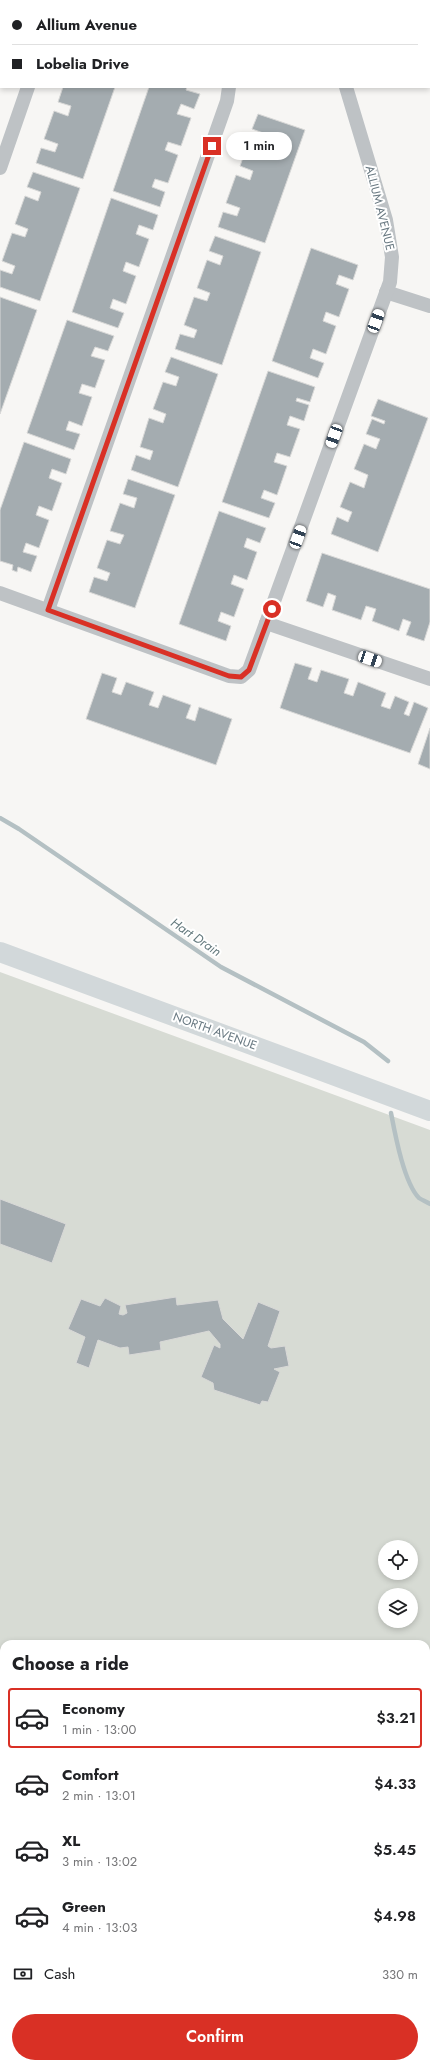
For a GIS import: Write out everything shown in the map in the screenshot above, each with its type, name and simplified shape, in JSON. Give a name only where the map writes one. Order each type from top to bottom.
[{"type":"street","points":[[0,168],[28,88]]},
{"type":"street","points":[[0,593],[48,610],[227,101],[229,88]]},
{"type":"street","name":"ALLIUM AVENUE","points":[[48,610],[229,676],[241,677],[249,670],[390,282],[392,256],[386,220],[346,88]]},
{"type":"street","points":[[386,292],[430,306]]},
{"type":"street","points":[[266,624],[430,679]]},
{"type":"street","name":"NORTH AVENUE","points":[[0,952],[430,1111]]},
{"type":"shaded area","points":[[0,972],[430,1130],[430,1640],[0,1640]]},
{"type":"building","points":[[63,88],[115,88],[83,179],[36,163],[41,148],[55,152],[58,144],[44,139],[54,111],[68,116],[71,106],[58,102]]},
{"type":"building","points":[[149,88],[187,88],[186,90],[200,94],[194,109],[181,104],[177,114],[191,118],[181,146],[168,142],[165,150],[178,155],[168,183],[155,179],[152,187],[165,192],[160,207],[113,191]]},
{"type":"building","points":[[258,114],[305,130],[265,243],[218,227],[223,212],[237,216],[240,208],[226,203],[236,175],[250,180],[253,171],[240,166],[250,138],[263,143],[266,134],[252,129]]},
{"type":"building","points":[[33,172],[80,188],[40,301],[0,287],[0,270],[12,274],[15,266],[2,261],[12,233],[25,237],[28,229],[15,224],[25,196],[38,201],[41,192],[27,187]]},
{"type":"building","points":[[111,198],[158,215],[153,230],[139,225],[136,234],[149,239],[139,267],[126,262],[123,271],[136,276],[126,304],[113,299],[110,308],[124,313],[118,328],[72,312]]},
{"type":"building","points":[[215,236],[261,252],[222,365],[175,349],[180,334],[194,338],[197,330],[184,325],[194,297],[207,301],[210,293],[197,288],[207,260],[220,265],[223,256],[209,251]]},
{"type":"building","points":[[311,248],[358,265],[353,280],[339,275],[336,284],[349,289],[339,317],[326,312],[323,321],[336,326],[326,354],[313,349],[310,358],[324,363],[318,378],[272,361]]},
{"type":"building","points":[[0,297],[37,310],[0,414]]},
{"type":"building","points":[[67,320],[114,336],[108,351],[95,347],[91,356],[105,360],[95,388],[82,384],[79,393],[92,397],[82,426],[69,421],[66,430],[80,434],[74,450],[27,433]]},
{"type":"building","points":[[171,357],[218,374],[178,487],[131,470],[136,455],[150,460],[153,451],[140,447],[149,418],[163,423],[166,414],[153,409],[163,382],[176,386],[179,377],[165,372]]},
{"type":"building","points":[[268,371],[315,387],[310,402],[297,398],[296,401],[309,405],[304,421],[290,416],[287,425],[300,429],[290,457],[277,453],[274,462],[287,466],[277,495],[264,490],[261,498],[275,503],[269,518],[222,502]]},
{"type":"building","points":[[378,399],[428,418],[378,552],[331,534],[337,517],[348,522],[352,512],[340,507],[350,482],[364,488],[368,475],[354,469],[364,444],[376,449],[380,439],[366,434],[372,419],[384,424],[385,421],[371,416]]},
{"type":"building","points":[[24,442],[71,459],[66,474],[52,469],[49,478],[62,483],[52,511],[39,506],[36,515],[49,520],[39,548],[26,543],[23,552],[37,556],[31,572],[18,567],[17,572],[12,570],[13,565],[0,561],[0,510]]},
{"type":"building","points":[[128,479],[175,495],[135,608],[89,592],[94,577],[107,581],[110,573],[97,568],[107,540],[120,544],[124,535],[110,531],[120,503],[134,508],[137,498],[123,494]]},
{"type":"building","points":[[219,511],[266,528],[260,543],[247,538],[244,547],[257,552],[247,580],[234,575],[231,584],[244,589],[234,617],[221,612],[218,621],[231,626],[226,641],[179,624]]},
{"type":"building","points":[[322,553],[430,589],[430,622],[424,641],[406,635],[411,622],[403,619],[399,631],[372,621],[376,609],[366,606],[361,620],[332,610],[336,596],[328,593],[323,607],[306,601]]},
{"type":"building","points":[[295,663],[312,668],[308,679],[317,682],[321,670],[349,679],[344,693],[353,696],[358,682],[386,693],[381,706],[390,709],[395,696],[409,702],[404,714],[409,716],[414,702],[428,708],[410,753],[280,708]]},
{"type":"building","points":[[102,673],[117,678],[112,692],[121,695],[126,682],[154,692],[149,705],[158,708],[163,695],[191,705],[186,718],[195,721],[199,707],[232,719],[216,765],[86,719]]},
{"type":"building","points":[[430,728],[430,769],[418,764]]},
{"type":"building","points":[[0,1199],[66,1224],[52,1263],[0,1244]]},
{"type":"building","points":[[176,1297],[177,1305],[218,1300],[223,1319],[243,1339],[258,1302],[280,1311],[268,1346],[271,1348],[285,1346],[289,1366],[274,1369],[280,1372],[268,1402],[262,1401],[260,1405],[214,1390],[213,1383],[201,1377],[214,1345],[220,1348],[220,1344],[209,1331],[160,1342],[161,1350],[129,1355],[128,1347],[120,1348],[98,1340],[89,1368],[76,1363],[85,1337],[68,1329],[81,1299],[100,1306],[105,1298],[121,1306],[119,1314],[123,1315],[127,1313],[125,1305]]},
{"type":"waterway","name":"Hart Drain","points":[[0,818],[19,829],[221,967],[364,1042],[388,1061]]},
{"type":"waterway","name":"Hart Drain","points":[[391,1113],[401,1158],[409,1181],[419,1198],[430,1204]]},
{"type":"route","points":[[212,146],[48,610],[229,676],[241,677],[249,670],[272,609]]}]
